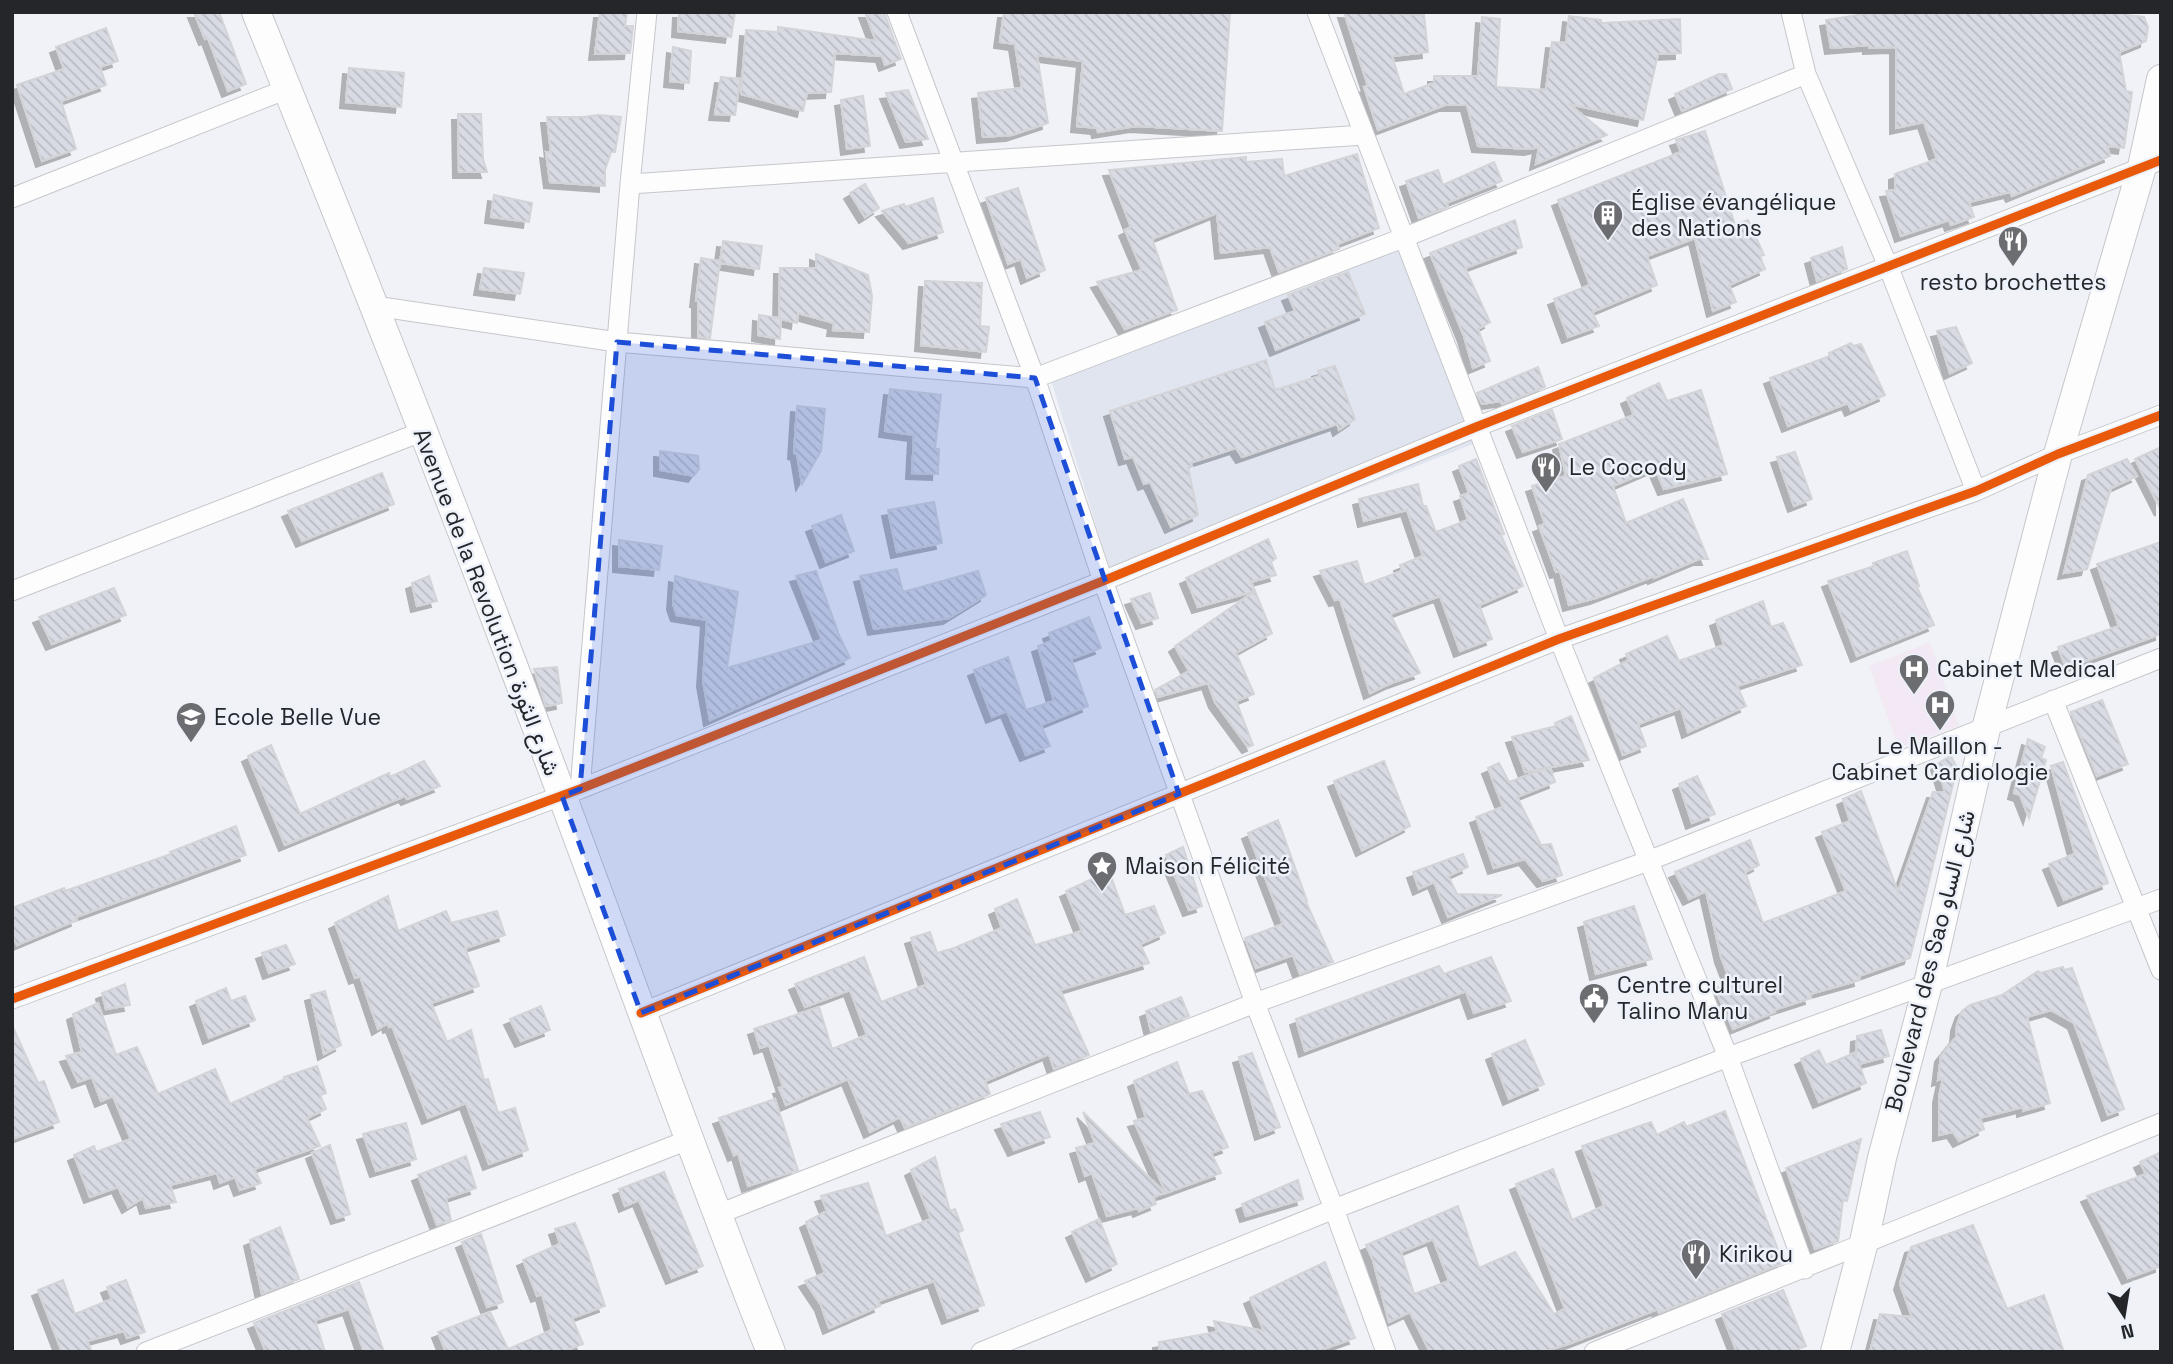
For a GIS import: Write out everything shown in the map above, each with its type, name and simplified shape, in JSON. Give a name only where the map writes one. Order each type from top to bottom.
[{"type":"street","name":"Avenue de la Revolution شارع الثورة","points":[[256,12],[374,306],[421,432],[571,793],[641,1013],[771,1352]]},
{"type":"street","points":[[571,793],[617,342],[647,12]]},
{"type":"street","points":[[897,12],[1035,378],[1103,581],[1179,794],[1386,1352]]},
{"type":"street","points":[[1317,12],[1559,639],[1728,1057],[1805,1269]]},
{"type":"street","points":[[1791,12],[1806,74],[1888,267],[1976,491]]},
{"type":"street","points":[[374,306],[617,342],[1035,378],[1403,238],[1806,74]]},
{"type":"street","name":"Boulevard des Sao شارع الساو","points":[[1835,1352],[1928,984],[1986,729],[2058,454],[2151,164],[2160,83]]},
{"type":"street","points":[[12,198],[288,89]]},
{"type":"street","points":[[630,184],[1364,135]]},
{"type":"street","points":[[12,999],[571,793],[1103,581],[1476,427],[2151,164]]},
{"type":"street","points":[[641,1013],[1559,639],[1976,491],[2058,454],[2161,415]]},
{"type":"street","points":[[12,591],[421,432]]},
{"type":"street","points":[[716,1214],[1255,1003],[1648,861],[2161,658]]},
{"type":"street","points":[[2053,700],[2161,970]]},
{"type":"street","points":[[981,1352],[1335,1209],[1728,1057],[2161,899]]},
{"type":"street","points":[[1594,1352],[1805,1269],[1864,1241],[2161,1124]]},
{"type":"street","points":[[146,1352],[688,1140]]},
{"type":"highlighted area","points":[[617,342],[1035,378],[1179,794],[641,1013],[562,796],[580,789]]},
{"type":"shaded area","points":[[1405,235],[1476,443],[1114,583],[1049,374]]},
{"type":"shaded area","name":"Cabinet Medical","points":[[1930,642],[1959,726],[1899,748],[1869,666]]},
{"type":"building","points":[[194,12],[219,12],[246,84],[228,91],[208,38],[205,39]]},
{"type":"building","points":[[600,12],[627,12],[625,26],[633,26],[630,53],[595,54]]},
{"type":"building","points":[[679,12],[735,12],[731,37],[678,31]]},
{"type":"building","points":[[865,12],[884,12],[901,59],[885,65],[882,56],[835,53],[831,92],[807,93],[803,111],[741,94],[746,30],[778,32],[778,27],[876,41]]},
{"type":"building","points":[[1004,12],[1230,12],[1222,131],[1136,126],[1098,132],[1097,128],[1077,126],[1083,61],[1037,55],[1048,123],[1012,135],[983,137],[978,93],[1022,88],[1015,44],[1000,42]]},
{"type":"building","points":[[1344,12],[1424,15],[1428,52],[1392,56],[1404,94],[1434,83],[1434,76],[1478,76],[1482,17],[1500,19],[1496,87],[1546,90],[1552,42],[1566,43],[1569,16],[1601,20],[1601,23],[1680,19],[1681,53],[1658,54],[1643,120],[1569,104],[1607,135],[1536,164],[1539,147],[1530,149],[1478,146],[1467,105],[1445,105],[1378,130],[1364,87],[1368,86]]},
{"type":"building","points":[[2127,12],[2127,15],[2144,17],[2148,27],[2146,41],[2119,52],[2126,91],[2132,92],[2124,148],[2107,146],[2110,156],[2012,196],[2010,192],[1969,202],[1974,217],[1951,225],[1949,220],[1901,236],[1886,191],[1895,190],[1895,174],[1937,159],[1924,122],[1896,128],[1896,47],[1869,48],[1869,45],[1831,48],[1826,20],[1864,14]]},
{"type":"building","points":[[106,28],[118,61],[100,67],[106,85],[61,101],[76,149],[42,161],[17,85],[64,69],[56,47]]},
{"type":"building","points":[[673,47],[691,51],[689,83],[670,81]]},
{"type":"building","points":[[349,68],[404,73],[401,107],[346,102]]},
{"type":"building","points":[[1719,74],[1726,74],[1732,89],[1682,111],[1675,94]]},
{"type":"building","points":[[721,77],[740,79],[735,115],[715,114]]},
{"type":"building","points":[[908,90],[928,139],[906,142],[886,93]]},
{"type":"building","points":[[863,96],[870,146],[847,149],[841,100]]},
{"type":"building","points":[[458,114],[481,114],[483,159],[487,172],[459,172]]},
{"type":"building","points":[[547,117],[621,117],[615,152],[611,152],[605,170],[605,186],[550,182],[546,152],[551,153]]},
{"type":"building","points":[[1705,131],[1735,225],[1748,220],[1764,255],[1760,256],[1765,269],[1729,285],[1736,302],[1713,311],[1695,238],[1647,256],[1657,285],[1592,312],[1599,326],[1568,337],[1554,299],[1590,285],[1558,200],[1681,152],[1676,140]]},
{"type":"building","points":[[1357,154],[1379,228],[1337,244],[1339,249],[1279,272],[1270,247],[1221,253],[1217,213],[1152,239],[1177,310],[1125,329],[1097,282],[1142,270],[1125,230],[1131,227],[1109,170],[1246,157],[1246,162],[1282,159],[1284,176]]},
{"type":"building","points":[[1494,162],[1502,181],[1446,203],[1448,207],[1419,218],[1406,181],[1438,170],[1443,185]]},
{"type":"building","points":[[865,184],[879,208],[865,217],[850,193]]},
{"type":"building","points":[[1018,188],[1045,270],[1027,278],[1021,259],[1008,264],[986,198]]},
{"type":"building","points":[[494,195],[532,203],[529,222],[491,217]]},
{"type":"building","points":[[933,198],[943,232],[909,243],[882,211],[904,204],[905,207]]},
{"type":"building","points":[[1515,220],[1522,247],[1465,268],[1490,322],[1478,329],[1490,361],[1473,368],[1464,336],[1430,253]]},
{"type":"building","points":[[723,241],[762,246],[759,269],[720,263]]},
{"type":"building","points":[[1842,247],[1847,269],[1817,281],[1811,258]]},
{"type":"building","points":[[816,254],[868,275],[872,296],[869,332],[833,330],[834,323],[798,313],[797,323],[781,319],[780,339],[758,335],[759,315],[779,318],[780,268],[816,268]]},
{"type":"building","points":[[701,258],[720,261],[710,338],[698,337],[696,301]]},
{"type":"building","points":[[484,268],[524,273],[520,294],[480,289]]},
{"type":"building","points":[[1348,272],[1365,314],[1276,350],[1265,322],[1295,311],[1288,295]]},
{"type":"building","points":[[925,281],[982,283],[980,326],[989,327],[986,352],[921,345]]},
{"type":"building","points":[[1956,327],[1972,363],[1950,373],[1937,331]]},
{"type":"building","points":[[1851,343],[1853,346],[1861,344],[1885,395],[1851,410],[1848,403],[1788,426],[1770,378],[1830,356],[1829,353]]},
{"type":"building","points":[[1266,360],[1275,390],[1320,376],[1318,371],[1335,366],[1355,419],[1339,430],[1337,424],[1242,457],[1236,448],[1190,463],[1192,466],[1188,467],[1198,515],[1171,527],[1150,482],[1144,484],[1133,457],[1125,459],[1110,411]]},
{"type":"building","points":[[1538,367],[1545,387],[1502,404],[1501,401],[1482,404],[1477,393]]},
{"type":"building","points":[[1659,383],[1667,401],[1701,390],[1727,474],[1664,489],[1655,468],[1613,486],[1626,523],[1683,499],[1708,559],[1699,559],[1654,578],[1569,605],[1560,571],[1556,572],[1539,526],[1545,524],[1532,486],[1566,476],[1559,444],[1634,415],[1627,398]]},
{"type":"building","points":[[890,389],[941,395],[935,449],[939,449],[938,474],[912,473],[914,435],[885,431]]},
{"type":"building","points":[[797,406],[825,409],[821,451],[802,484],[797,454],[794,453]]},
{"type":"building","points":[[1552,410],[1562,439],[1523,452],[1512,426]]},
{"type":"building","points":[[2161,447],[2161,510],[2135,459]]},
{"type":"building","points":[[660,451],[698,456],[699,469],[694,476],[660,470]]},
{"type":"building","points":[[1795,452],[1812,499],[1794,506],[1777,457]]},
{"type":"building","points":[[1476,459],[1504,534],[1501,535],[1523,586],[1479,605],[1492,639],[1460,651],[1440,596],[1390,614],[1420,673],[1370,693],[1340,599],[1335,600],[1320,571],[1357,561],[1364,585],[1402,571],[1400,565],[1423,556],[1407,510],[1364,521],[1359,499],[1418,484],[1423,506],[1426,506],[1436,532],[1468,520],[1460,496],[1469,493],[1459,466]]},
{"type":"building","points":[[2127,459],[2137,476],[2111,488],[2087,569],[2064,573],[2088,475]]},
{"type":"building","points":[[382,473],[394,504],[302,541],[288,511]]},
{"type":"building","points":[[934,502],[942,543],[897,552],[888,510]]},
{"type":"building","points":[[841,515],[854,551],[826,562],[812,526]]},
{"type":"building","points":[[1268,539],[1276,558],[1271,562],[1276,575],[1251,582],[1255,591],[1198,607],[1186,578]]},
{"type":"building","points":[[619,540],[662,546],[659,570],[619,566]]},
{"type":"building","points":[[2161,542],[2161,634],[2066,668],[2058,647],[2119,626],[2097,564]]},
{"type":"building","points":[[1907,551],[1919,586],[1917,587],[1934,625],[1857,656],[1828,581],[1874,566],[1873,563]]},
{"type":"building","points":[[897,569],[903,592],[978,571],[986,595],[949,618],[874,629],[860,576]]},
{"type":"building","points":[[816,571],[850,658],[710,720],[703,681],[707,620],[677,615],[673,604],[675,576],[738,592],[727,668],[822,640],[796,576]]},
{"type":"building","points":[[429,576],[437,601],[417,606],[412,583]]},
{"type":"building","points":[[114,588],[126,615],[52,644],[39,617]]},
{"type":"building","points":[[1255,591],[1272,633],[1236,653],[1254,694],[1236,701],[1253,745],[1248,747],[1215,702],[1208,683],[1158,697],[1155,690],[1189,671],[1175,646]]},
{"type":"building","points":[[1150,593],[1158,618],[1142,623],[1131,599]]},
{"type":"building","points":[[1763,601],[1771,627],[1783,623],[1802,665],[1737,686],[1746,706],[1688,732],[1681,708],[1638,724],[1646,746],[1623,755],[1594,678],[1629,660],[1626,654],[1667,636],[1679,661],[1724,645],[1716,620]]},
{"type":"building","points":[[1089,617],[1101,648],[1071,659],[1088,706],[1041,725],[1050,746],[1026,755],[1007,711],[992,717],[974,670],[1008,657],[1026,710],[1054,701],[1038,646],[1052,641],[1049,633]]},
{"type":"building","points":[[557,667],[562,703],[546,706],[534,669]]},
{"type":"building","points":[[2102,700],[2128,764],[2097,776],[2071,712]]},
{"type":"building","points":[[1571,716],[1589,760],[1525,772],[1512,737],[1556,726],[1555,723]]},
{"type":"building","points":[[2028,739],[2045,747],[2041,758],[2046,760],[2029,818],[2020,795],[2014,793]]},
{"type":"building","points":[[271,745],[300,814],[389,773],[390,777],[424,761],[440,786],[407,799],[405,796],[285,845],[248,756]]},
{"type":"building","points":[[1951,756],[1957,768],[1910,958],[1859,976],[1860,980],[1810,994],[1811,998],[1774,1010],[1775,1012],[1733,1029],[1715,988],[1731,983],[1721,957],[1706,891],[1689,899],[1675,872],[1750,840],[1759,865],[1745,872],[1763,923],[1846,891],[1822,832],[1850,821],[1843,799],[1861,791],[1898,892],[1933,792],[1945,792],[1937,764]]},
{"type":"building","points":[[1384,761],[1410,826],[1362,850],[1334,781]]},
{"type":"building","points":[[2063,762],[2108,883],[2064,900],[2049,864],[2075,854],[2051,766]]},
{"type":"building","points":[[1499,763],[1509,782],[1550,767],[1555,782],[1517,797],[1541,845],[1551,844],[1562,875],[1543,881],[1525,859],[1494,868],[1476,817],[1503,807],[1488,768]]},
{"type":"building","points":[[1697,776],[1715,814],[1692,823],[1679,784]]},
{"type":"building","points":[[1278,820],[1306,902],[1333,962],[1300,974],[1293,955],[1256,968],[1245,938],[1283,924],[1248,833]]},
{"type":"building","points":[[236,826],[246,855],[76,917],[77,920],[17,945],[12,935],[12,908],[64,888],[65,891],[171,854],[170,852]]},
{"type":"building","points":[[1183,847],[1202,906],[1189,910],[1166,855]]},
{"type":"building","points":[[1463,854],[1468,867],[1448,876],[1457,894],[1502,895],[1448,917],[1434,882],[1419,889],[1413,872]]},
{"type":"building","points":[[1109,871],[1125,915],[1154,906],[1165,933],[1140,944],[1149,963],[1060,990],[1089,1055],[1054,1069],[1049,1054],[985,1081],[990,1094],[905,1128],[900,1117],[870,1132],[848,1079],[786,1105],[779,1088],[783,1087],[769,1045],[760,1048],[754,1029],[819,1007],[832,1049],[867,1035],[850,990],[805,1007],[795,984],[864,957],[881,1002],[926,985],[911,938],[930,932],[937,953],[954,948],[1002,928],[995,909],[1017,899],[1035,945],[1082,931],[1066,891]]},
{"type":"building","points":[[388,896],[398,931],[446,911],[451,923],[497,911],[505,935],[465,948],[479,986],[431,1003],[447,1042],[471,1030],[484,1080],[488,1079],[498,1113],[515,1108],[528,1150],[489,1164],[466,1103],[428,1118],[392,1026],[389,1027],[388,1023],[378,1029],[360,976],[355,978],[335,923]]},
{"type":"building","points":[[1634,906],[1652,959],[1596,974],[1584,922]]},
{"type":"building","points":[[286,945],[295,964],[269,973],[262,953]]},
{"type":"building","points":[[1491,957],[1511,1001],[1474,1013],[1466,991],[1305,1051],[1296,1019],[1439,966],[1444,974]]},
{"type":"building","points":[[2063,967],[2064,970],[2072,968],[2124,1109],[2108,1115],[2074,1023],[2051,1010],[2027,1017],[2050,1103],[2023,1111],[2023,1107],[1980,1118],[1984,1129],[1959,1141],[1953,1132],[1939,1135],[1939,1097],[1943,1078],[1938,1080],[1941,1056],[1956,1037],[1962,1011],[1970,1005],[2002,995],[2038,971],[2040,973]]},
{"type":"building","points":[[125,984],[130,1005],[106,1009],[102,993]]},
{"type":"building","points":[[226,988],[231,1001],[245,996],[255,1020],[209,1038],[196,1001]]},
{"type":"building","points":[[325,991],[341,1045],[324,1054],[311,995]]},
{"type":"building","points":[[1181,997],[1189,1016],[1151,1031],[1146,1011]]},
{"type":"building","points":[[98,1003],[116,1055],[137,1047],[158,1094],[215,1069],[230,1104],[285,1079],[284,1077],[317,1066],[326,1093],[320,1095],[326,1109],[307,1118],[320,1146],[254,1169],[261,1183],[240,1190],[235,1177],[220,1183],[217,1173],[170,1185],[176,1202],[146,1208],[143,1198],[128,1207],[118,1187],[90,1197],[74,1155],[94,1146],[96,1152],[131,1139],[113,1096],[101,1101],[92,1077],[78,1082],[66,1056],[82,1052],[73,1014]]},
{"type":"building","points":[[541,1006],[550,1030],[521,1041],[510,1019]]},
{"type":"building","points":[[12,1025],[38,1083],[44,1081],[59,1122],[12,1139]]},
{"type":"building","points":[[1881,1030],[1889,1056],[1859,1064],[1866,1083],[1819,1102],[1801,1059],[1819,1050],[1826,1065],[1854,1053],[1856,1057],[1857,1036]]},
{"type":"building","points":[[1525,1040],[1544,1084],[1509,1099],[1492,1054]]},
{"type":"building","points":[[1252,1053],[1280,1127],[1261,1134],[1239,1057]]},
{"type":"building","points":[[1177,1062],[1189,1094],[1202,1091],[1228,1147],[1211,1153],[1221,1173],[1166,1193],[1134,1121],[1146,1118],[1134,1081]]},
{"type":"building","points":[[775,1099],[798,1170],[748,1186],[738,1153],[734,1155],[719,1118]]},
{"type":"building","points":[[1725,1111],[1783,1263],[1659,1313],[1658,1309],[1543,1352],[1430,1352],[1410,1312],[1389,1322],[1373,1260],[1366,1245],[1458,1206],[1479,1268],[1515,1252],[1554,1314],[1565,1309],[1516,1184],[1553,1169],[1572,1220],[1604,1206],[1582,1146],[1651,1122],[1657,1135],[1684,1122],[1686,1127]],"holes":[[[1433,1239],[1449,1281],[1414,1294],[1401,1252]]]},
{"type":"building","points":[[1040,1112],[1050,1137],[1014,1150],[1001,1124]]},
{"type":"building","points":[[1083,1112],[1165,1193],[1153,1197],[1156,1204],[1139,1211],[1138,1208],[1107,1216],[1092,1173],[1085,1176],[1076,1148],[1095,1143]]},
{"type":"building","points":[[406,1123],[416,1159],[376,1171],[363,1134]]},
{"type":"building","points":[[1861,1139],[1847,1201],[1843,1200],[1838,1241],[1815,1249],[1786,1168]]},
{"type":"building","points":[[330,1145],[350,1214],[337,1218],[312,1153]]},
{"type":"building","points":[[2161,1152],[2161,1266],[2128,1278],[2087,1196],[2146,1174],[2140,1162]]},
{"type":"building","points":[[466,1156],[476,1188],[446,1198],[451,1220],[437,1225],[418,1175]]},
{"type":"building","points":[[935,1157],[950,1211],[955,1209],[963,1230],[958,1233],[984,1305],[948,1318],[934,1281],[878,1301],[880,1306],[829,1328],[821,1305],[805,1281],[825,1273],[806,1222],[827,1211],[821,1196],[868,1183],[886,1236],[931,1219],[911,1170]]},
{"type":"building","points":[[664,1172],[703,1266],[672,1278],[639,1200],[625,1206],[619,1189]]},
{"type":"building","points":[[1298,1180],[1303,1199],[1246,1216],[1242,1204]]},
{"type":"building","points":[[1099,1219],[1117,1264],[1092,1276],[1072,1232]]},
{"type":"building","points":[[575,1223],[605,1306],[572,1318],[583,1344],[562,1352],[446,1352],[438,1332],[490,1312],[508,1349],[552,1330],[542,1294],[537,1296],[523,1260],[560,1244],[555,1229]]},
{"type":"building","points":[[1973,1225],[2007,1309],[2044,1295],[2064,1352],[1870,1352],[1880,1314],[1912,1317],[1900,1284],[1911,1247]]},
{"type":"building","points":[[280,1227],[299,1279],[262,1294],[250,1240]]},
{"type":"building","points":[[481,1234],[503,1302],[487,1307],[462,1242]]},
{"type":"building","points":[[1325,1262],[1355,1338],[1315,1352],[1160,1352],[1159,1342],[1217,1332],[1214,1321],[1264,1331],[1250,1298]]},
{"type":"building","points":[[63,1280],[75,1314],[112,1299],[107,1287],[126,1280],[145,1332],[127,1338],[124,1331],[87,1341],[92,1352],[62,1352],[38,1290]]},
{"type":"building","points":[[359,1282],[384,1352],[364,1352],[349,1309],[315,1320],[325,1352],[266,1352],[254,1323]]},
{"type":"building","points":[[1783,1290],[1806,1346],[1790,1352],[1737,1352],[1722,1314]]},
{"type":"cycle path","points":[[12,999],[580,789],[1103,581],[1476,427],[2161,160]]},
{"type":"cycle path","points":[[641,1013],[1559,639],[1976,491],[2058,454],[2161,415]]},
{"type":"place","name":"Église évangélique des Nations","points":[[1608,242]]},
{"type":"place","name":"resto brochettes","points":[[2013,268]]},
{"type":"place","name":"Le Cocody","points":[[1546,494]]},
{"type":"place","name":"Cabinet Medical","points":[[1914,696]]},
{"type":"place","name":"Le Maillon - Cabinet Cardiologie","points":[[1940,732]]},
{"type":"place","name":"Ecole Belle Vue","points":[[191,744]]},
{"type":"place","name":"Maison Félicité","points":[[1102,893]]},
{"type":"place","name":"Centre culturel Talino Manu","points":[[1594,1025]]},
{"type":"place","name":"Kirikou","points":[[1696,1281]]}]
